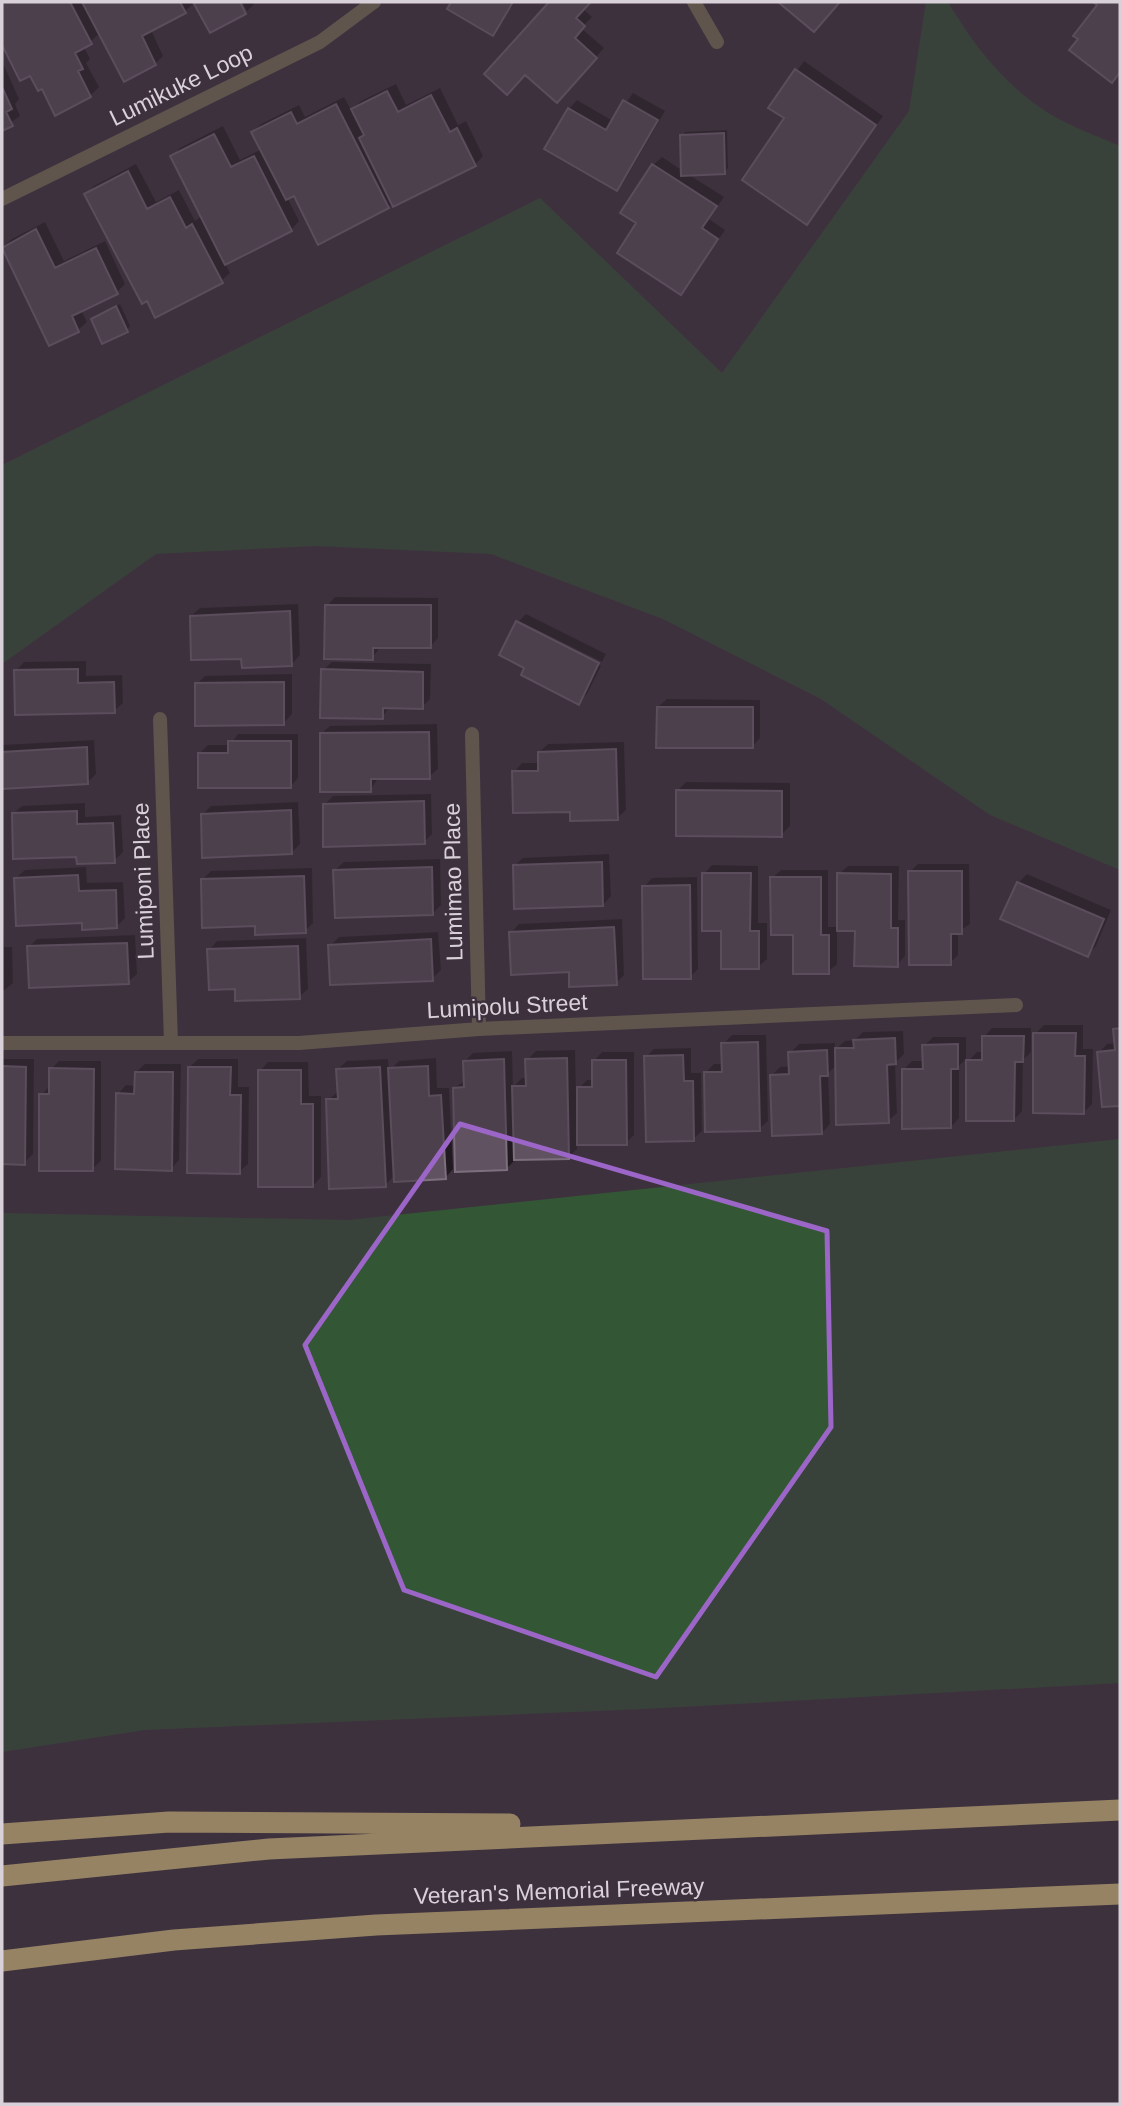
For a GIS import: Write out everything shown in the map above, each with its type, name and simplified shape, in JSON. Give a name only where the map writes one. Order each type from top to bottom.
[{"type":"highway","points":[[2,1876],[269,1849],[1120,1810]]},
{"type":"highway","points":[[2,1834],[169,1822],[750,1826]]},
{"type":"highway","name":"Veteran's Memorial Freeway","points":[[2,1961],[174,1940],[376,1924],[1120,1894]]},
{"type":"street","name":"Lumikuke Loop","points":[[2,199],[320,41],[374,2]]},
{"type":"street","points":[[694,2],[717,42]]},
{"type":"street","name":"Lumiponi Place","points":[[160,719],[170,1042]]},
{"type":"street","name":"Lumimao Place","points":[[472,734],[479,1029]]},
{"type":"street","name":"Lumipolu Street","points":[[2,1043],[299,1043],[479,1029],[1016,1005]]},
{"type":"highlighted area","points":[[460,1124],[827,1231],[831,1427],[656,1677],[404,1590],[305,1345]]},
{"type":"green space","points":[[926,2],[948,2],[992,64],[1034,103],[1067,123],[1120,146],[1120,870],[990,815],[821,699],[663,619],[491,554],[316,546],[156,554],[2,664],[2,465],[540,198],[722,373],[909,111]]},
{"type":"green space","points":[[1120,1139],[1120,1683],[644,1709],[145,1730],[2,1752],[2,1213],[348,1220]]},
{"type":"building","points":[[2,2],[70,2],[92,44],[75,53],[83,69],[78,71],[91,97],[55,116],[42,89],[38,91],[30,76],[20,81],[2,45]]},
{"type":"building","points":[[82,2],[180,2],[186,13],[142,36],[156,65],[124,82]]},
{"type":"building","points":[[240,2],[246,14],[210,33],[194,4]]},
{"type":"building","points":[[451,2],[513,2],[493,36],[447,9]]},
{"type":"building","points":[[549,2],[591,2],[576,18],[585,26],[575,38],[597,58],[557,103],[525,75],[507,95],[484,74]]},
{"type":"building","points":[[778,2],[840,2],[814,32]]},
{"type":"building","points":[[1093,2],[1120,2],[1120,72],[1112,83],[1069,50],[1078,39],[1073,36],[1097,5]]},
{"type":"building","points":[[795,69],[876,125],[807,225],[742,180],[784,118],[768,108]]},
{"type":"building","points":[[2,87],[12,109],[6,112],[13,126],[2,131]]},
{"type":"building","points":[[387,91],[398,112],[431,95],[450,132],[457,128],[476,166],[393,207],[359,138],[364,135],[351,109]]},
{"type":"building","points":[[623,100],[658,120],[617,191],[544,149],[568,108],[606,130]]},
{"type":"building","points":[[336,104],[389,208],[318,245],[294,196],[286,200],[251,132],[291,112],[297,124]]},
{"type":"building","points":[[724,133],[725,174],[681,176],[680,135]]},
{"type":"building","points":[[214,134],[231,167],[254,156],[292,231],[225,265],[170,156]]},
{"type":"building","points":[[652,164],[717,206],[702,228],[718,239],[681,295],[617,253],[636,223],[620,213]]},
{"type":"building","points":[[128,171],[147,209],[170,197],[186,228],[192,224],[223,283],[155,318],[147,301],[142,304],[84,194]]},
{"type":"building","points":[[36,229],[55,268],[96,248],[118,294],[72,316],[79,332],[49,346],[2,248]]},
{"type":"building","points":[[116,306],[128,332],[102,344],[91,319]]},
{"type":"building","points":[[325,605],[431,605],[431,648],[373,648],[373,660],[324,659]]},
{"type":"building","points":[[290,611],[292,666],[242,668],[241,659],[191,660],[190,616]]},
{"type":"building","points":[[516,621],[599,663],[579,705],[521,675],[524,668],[499,655]]},
{"type":"building","points":[[78,669],[78,683],[114,682],[115,713],[15,715],[14,670]]},
{"type":"building","points":[[321,669],[423,672],[423,709],[383,708],[383,719],[320,718]]},
{"type":"building","points":[[284,682],[284,725],[195,726],[195,683]]},
{"type":"building","points":[[657,707],[753,707],[753,748],[656,748]]},
{"type":"building","points":[[429,732],[430,779],[371,779],[371,792],[320,792],[320,733]]},
{"type":"building","points":[[228,741],[291,741],[291,788],[198,788],[198,753],[228,753]]},
{"type":"building","points":[[87,747],[88,784],[2,789],[2,752]]},
{"type":"building","points":[[616,749],[618,820],[570,821],[570,812],[513,813],[512,771],[538,771],[538,752]]},
{"type":"building","points":[[676,790],[782,791],[782,837],[676,836]]},
{"type":"building","points":[[424,801],[425,844],[323,847],[323,804]]},
{"type":"building","points":[[291,810],[292,854],[202,858],[201,814]]},
{"type":"building","points":[[77,811],[77,824],[113,823],[115,863],[77,864],[76,857],[13,859],[12,813]]},
{"type":"building","points":[[602,862],[603,906],[514,909],[513,865]]},
{"type":"building","points":[[432,867],[433,915],[335,918],[333,870]]},
{"type":"building","points":[[908,871],[962,871],[962,934],[951,934],[951,965],[909,965]]},
{"type":"building","points":[[702,873],[751,873],[750,931],[759,931],[759,969],[721,969],[721,931],[702,931]]},
{"type":"building","points":[[837,873],[891,874],[891,928],[898,928],[898,967],[854,966],[855,931],[837,931]]},
{"type":"building","points":[[78,875],[79,891],[116,890],[117,928],[82,930],[82,923],[16,926],[14,878]]},
{"type":"building","points":[[304,876],[306,933],[255,935],[255,926],[202,928],[201,879]]},
{"type":"building","points":[[770,877],[821,877],[821,935],[829,935],[829,974],[793,974],[793,935],[771,935]]},
{"type":"building","points":[[1017,882],[1104,919],[1088,957],[1000,919]]},
{"type":"building","points":[[690,885],[691,979],[643,979],[642,886]]},
{"type":"building","points":[[614,927],[617,985],[569,987],[569,972],[511,975],[509,932]]},
{"type":"building","points":[[431,939],[433,981],[330,985],[328,945]]},
{"type":"building","points":[[127,943],[129,984],[29,988],[27,946]]},
{"type":"building","points":[[298,946],[300,999],[235,1001],[235,989],[209,990],[207,949]]},
{"type":"building","points":[[1120,1028],[1120,1106],[1102,1107],[1097,1052],[1115,1050],[1113,1029]]},
{"type":"building","points":[[1033,1033],[1076,1033],[1075,1056],[1085,1056],[1084,1114],[1033,1113]]},
{"type":"building","points":[[982,1036],[1024,1036],[1023,1062],[1015,1062],[1014,1121],[966,1121],[966,1060],[982,1060]]},
{"type":"building","points":[[895,1038],[896,1064],[887,1065],[889,1123],[836,1125],[835,1048],[854,1048],[853,1040]]},
{"type":"building","points":[[758,1042],[760,1131],[705,1132],[704,1072],[722,1072],[721,1043]]},
{"type":"building","points":[[958,1044],[958,1069],[951,1069],[951,1128],[902,1129],[902,1069],[923,1069],[922,1045]]},
{"type":"building","points":[[827,1050],[828,1076],[820,1076],[822,1134],[772,1136],[770,1075],[789,1074],[788,1052]]},
{"type":"building","points":[[683,1055],[684,1081],[693,1081],[694,1141],[646,1142],[644,1056]]},
{"type":"building","points":[[567,1058],[569,1159],[514,1160],[512,1086],[526,1086],[525,1059]]},
{"type":"building","points":[[504,1059],[507,1170],[455,1172],[453,1088],[464,1087],[463,1061]]},
{"type":"building","points":[[592,1060],[626,1060],[627,1145],[577,1145],[577,1087],[592,1087]]},
{"type":"building","points":[[2,1066],[26,1067],[25,1165],[2,1164]]},
{"type":"building","points":[[428,1066],[429,1096],[441,1095],[446,1179],[394,1182],[388,1068]]},
{"type":"building","points":[[188,1067],[231,1067],[230,1095],[241,1095],[240,1174],[187,1173]]},
{"type":"building","points":[[380,1067],[386,1187],[329,1189],[326,1099],[338,1099],[336,1069]]},
{"type":"building","points":[[49,1068],[94,1069],[93,1171],[39,1171],[39,1094],[49,1094]]},
{"type":"building","points":[[258,1070],[301,1070],[301,1104],[313,1104],[313,1187],[258,1187]]},
{"type":"building","points":[[135,1072],[173,1072],[172,1171],[115,1169],[116,1093],[134,1094]]}]
